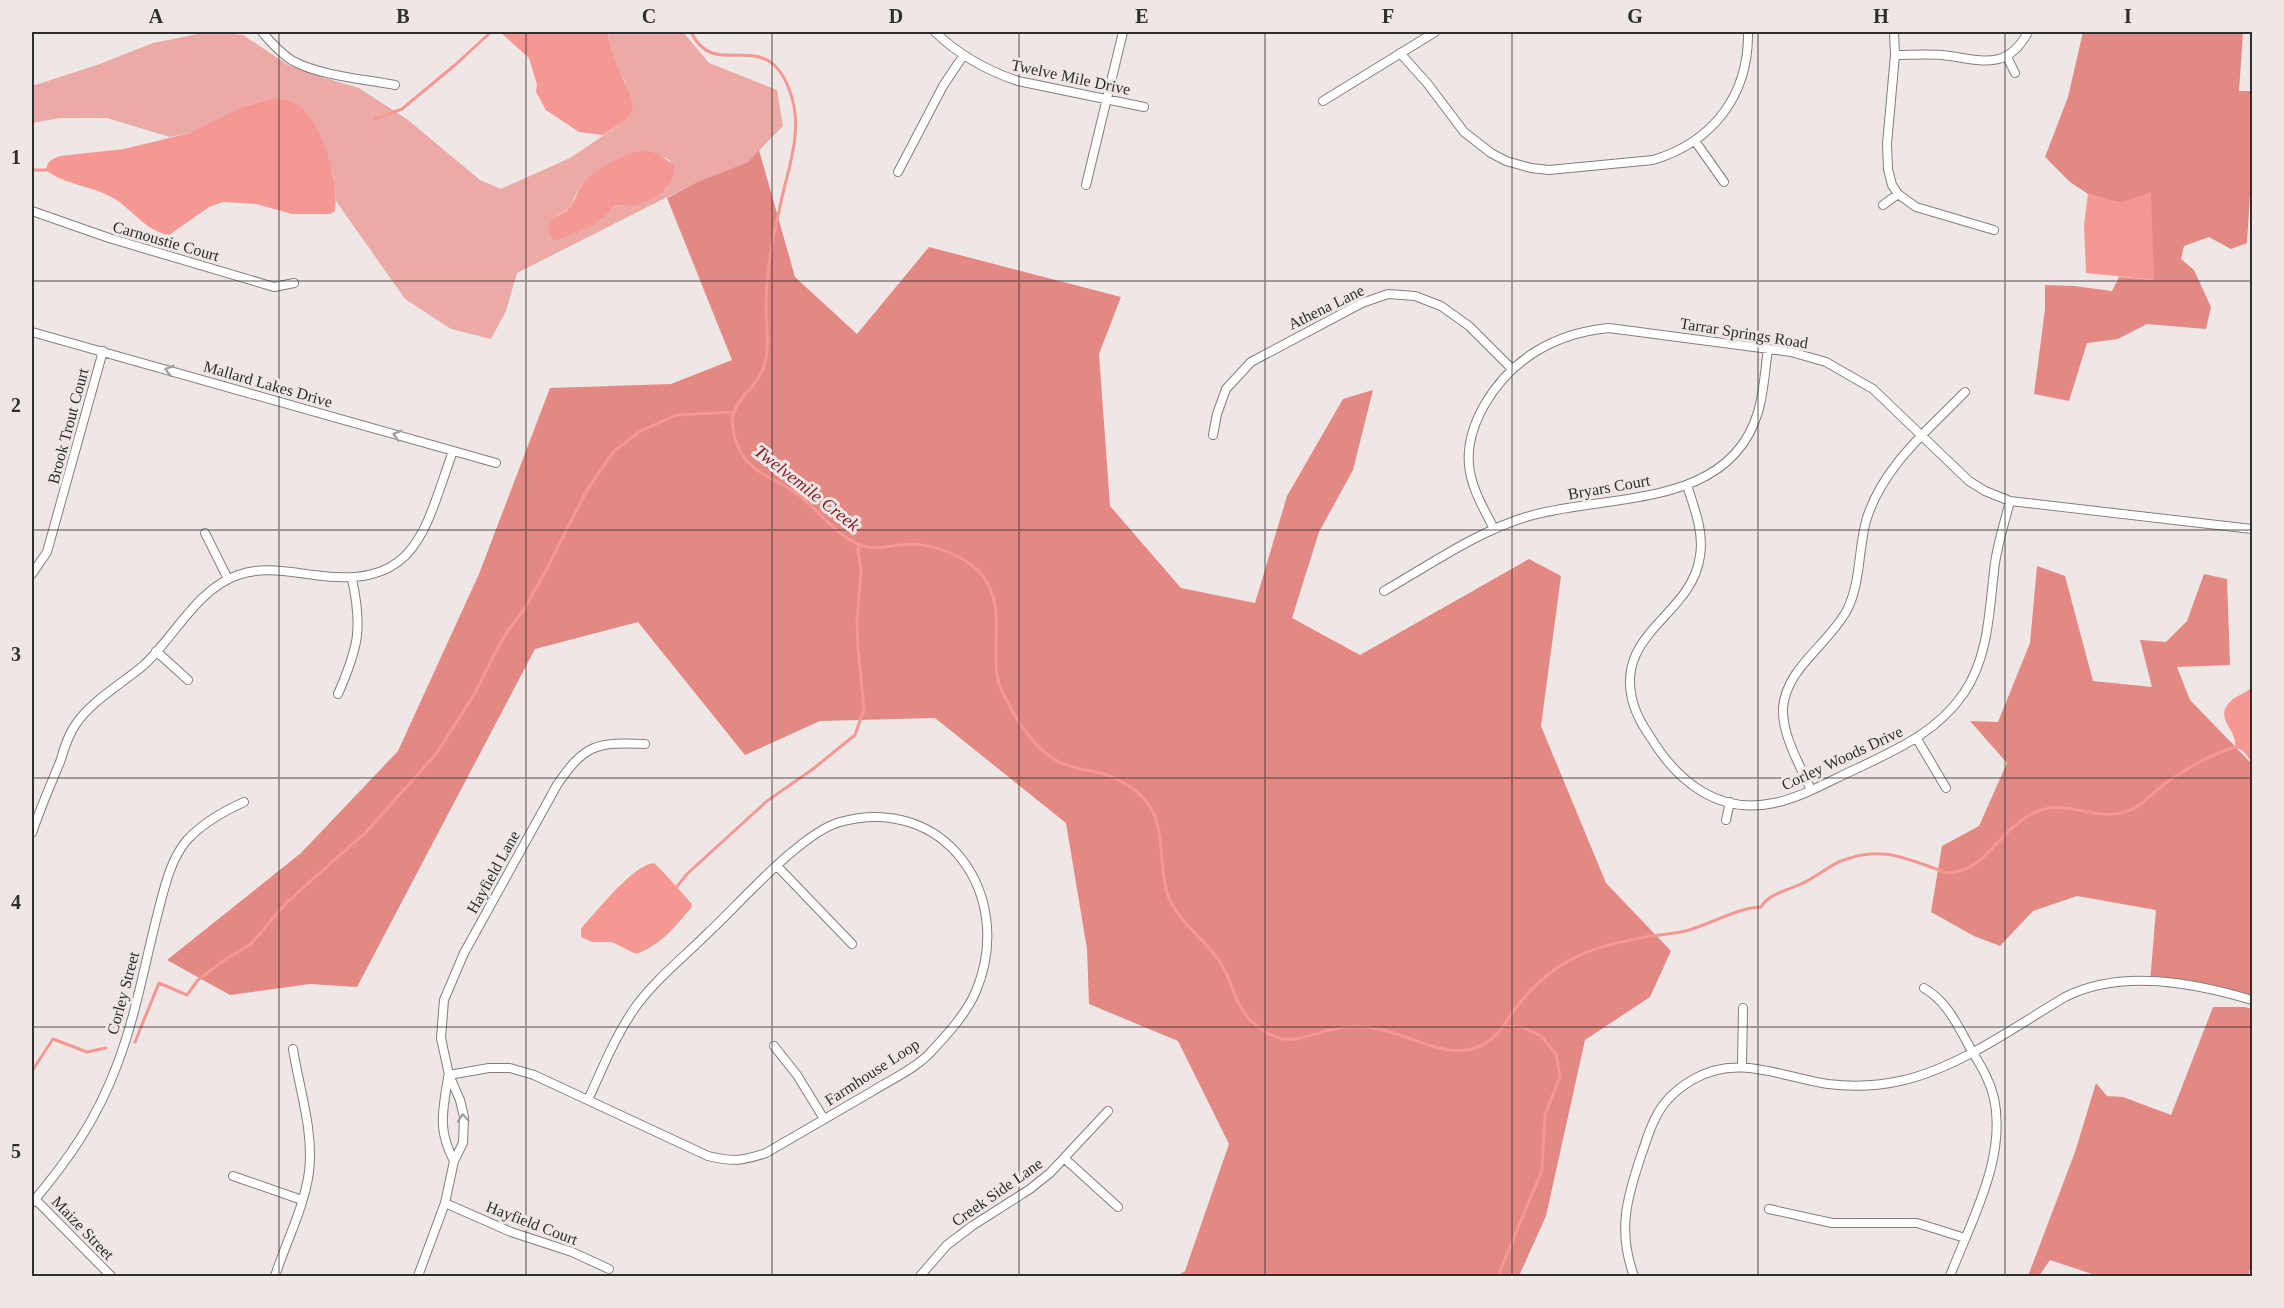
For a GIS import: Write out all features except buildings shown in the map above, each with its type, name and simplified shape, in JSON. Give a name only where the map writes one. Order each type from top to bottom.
[{"type":"street","points":[[262,32],[274,46],[292,60],[312,69],[395,86]]},
{"type":"street","name":"Twelve Mile Drive","points":[[935,32],[963,56],[985,69],[1018,81],[1144,107]]},
{"type":"street","points":[[1086,185],[1123,32]]},
{"type":"street","points":[[1323,101],[1435,32]]},
{"type":"street","points":[[1400,53],[1427,83],[1464,132],[1491,153],[1515,164],[1549,170],[1644,162],[1669,154],[1695,141],[1720,117],[1738,88],[1748,54],[1748,32]]},
{"type":"street","points":[[1894,32],[1895,56],[1887,144],[1889,177],[1898,194],[1916,207],[1994,230]]},
{"type":"street","points":[[1895,56],[1936,55],[1992,61],[2007,57],[2028,32]]},
{"type":"street","points":[[898,172],[943,86],[963,56]]},
{"type":"street","points":[[2007,57],[2015,73]]},
{"type":"street","points":[[1695,141],[1724,182]]},
{"type":"street","points":[[1883,205],[1898,194]]},
{"type":"street","name":"Carnoustie Court","points":[[32,211],[109,238],[274,287],[294,283]]},
{"type":"street","name":"Athena Lane","points":[[1213,435],[1222,397],[1231,382],[1251,362],[1362,303],[1388,294],[1415,296],[1441,306],[1469,326],[1512,369]]},
{"type":"street","name":"Tarrar Springs Road","points":[[1494,529],[1472,481],[1469,462],[1470,443],[1479,415],[1493,391],[1512,369],[1544,346],[1562,337],[1599,329],[1628,329],[1809,356],[1843,370],[1874,389],[1955,470],[1969,481],[1985,491],[2010,501],[2253,529]]},
{"type":"street","name":"Mallard Lakes Drive","points":[[32,332],[496,463]]},
{"type":"street","name":"Bryars Court","points":[[1384,591],[1494,529],[1527,516],[1629,498],[1687,485],[1709,476],[1724,465],[1742,445],[1751,429],[1762,395],[1767,349]]},
{"type":"street","name":"Brook Trout Court","points":[[32,574],[42,560],[52,536],[103,351]]},
{"type":"street","points":[[1811,790],[1785,727],[1783,709],[1787,691],[1795,675],[1826,641],[1846,610],[1856,585],[1862,539],[1872,504],[1890,472],[1922,435],[1965,392]]},
{"type":"street","points":[[32,832],[68,739],[77,722],[146,663],[208,593],[228,579],[245,572],[264,569],[352,579],[380,572],[399,563],[413,549],[423,533],[453,452]]},
{"type":"street","name":"Corley Woods Drive","points":[[1687,485],[1700,530],[1701,548],[1698,566],[1687,591],[1651,629],[1641,644],[1631,669],[1632,697],[1641,722],[1663,758],[1674,771],[1704,793],[1730,802],[1773,803],[1811,790],[1917,739],[1952,709],[1972,679],[1980,662],[1988,627],[1998,546],[2010,501]]},
{"type":"street","points":[[205,532],[228,579]]},
{"type":"street","points":[[338,694],[358,639],[358,610],[352,579]]},
{"type":"street","points":[[156,651],[188,680]]},
{"type":"street","points":[[1917,739],[1946,788]]},
{"type":"street","name":"Hayfield Lane","points":[[418,1276],[445,1203],[454,1161],[463,1143],[464,1117],[460,1100],[448,1075],[441,1038],[444,1000],[464,953],[557,785],[572,763],[584,752],[612,743],[645,744]]},
{"type":"street","name":"Corley Street","points":[[33,1201],[80,1142],[112,1078],[133,1011],[162,896],[177,855],[187,840],[207,823],[244,802]]},
{"type":"street","points":[[1726,820],[1730,802]]},
{"type":"street","name":"Farmhouse Loop","points":[[448,1075],[489,1068],[510,1068],[534,1075],[708,1156],[728,1161],[743,1161],[766,1153],[902,1074],[927,1056],[966,1009],[976,992],[987,940],[987,919],[979,887],[969,868],[957,852],[933,833],[913,823],[892,818],[859,818],[838,822],[810,838],[777,867],[638,1004],[618,1035],[588,1100]]},
{"type":"street","points":[[777,867],[852,944]]},
{"type":"street","points":[[1634,1276],[1626,1254],[1624,1219],[1639,1163],[1655,1119],[1668,1099],[1686,1083],[1707,1072],[1742,1066],[1830,1084],[1877,1085],[1911,1079],[1972,1052],[2066,997],[2098,984],[2120,981],[2177,984],[2253,1000]]},
{"type":"street","points":[[1924,987],[1941,999],[1947,1008],[1982,1065],[1994,1096],[1997,1131],[1991,1167],[1950,1276]]},
{"type":"street","points":[[1742,1066],[1743,1008]]},
{"type":"street","points":[[774,1046],[797,1075],[824,1119]]},
{"type":"street","points":[[275,1276],[302,1200],[309,1173],[308,1129],[293,1049]]},
{"type":"street","name":"Hayfield Lane","points":[[448,1075],[442,1118],[445,1144],[454,1161]]},
{"type":"street","name":"Creek Side Lane","points":[[920,1276],[927,1273],[947,1245],[1030,1189],[1064,1158],[1108,1111]]},
{"type":"street","points":[[1064,1158],[1118,1207]]},
{"type":"street","points":[[233,1176],[302,1200]]},
{"type":"street","name":"Maize Street","points":[[33,1201],[111,1276]]},
{"type":"street","name":"Hayfield Court","points":[[445,1203],[511,1232],[572,1252],[609,1269]]},
{"type":"street","points":[[1769,1209],[1832,1223],[1917,1223],[1965,1238]]},
{"type":"shaded area","points":[[208,32],[243,35],[288,65],[359,88],[408,120],[480,180],[501,189],[570,158],[625,121],[626,84],[610,53],[608,32],[683,32],[709,63],[777,90],[783,126],[748,162],[697,182],[517,273],[506,311],[491,339],[451,329],[405,299],[336,201],[333,173],[324,147],[306,113],[274,98],[245,106],[190,133],[170,137],[107,118],[60,118],[32,123],[32,86],[97,65],[153,43]],"holes":[[[648,150],[670,160],[668,187],[642,203],[617,206],[607,212],[601,220],[561,239],[556,216],[568,209],[578,190],[589,178],[613,164]]]},
{"type":"shaded area","points":[[500,32],[608,32],[612,52],[628,89],[633,109],[625,121],[603,135],[579,132],[546,110],[536,92],[537,85],[529,58]]},
{"type":"shaded area","points":[[2083,32],[2243,32],[2239,91],[2252,91],[2252,163],[2247,243],[2231,249],[2209,237],[2184,246],[2181,259],[2194,270],[2211,307],[2206,329],[2147,324],[2118,339],[2087,343],[2069,401],[2034,394],[2045,309],[2045,285],[2112,291],[2119,277],[2154,280],[2120,203],[2088,194],[2070,182],[2045,157],[2068,97]]},
{"type":"shaded area","points":[[274,98],[297,105],[309,115],[323,140],[335,185],[335,211],[330,214],[292,214],[256,204],[223,202],[209,207],[169,235],[154,230],[115,199],[61,179],[46,170],[50,161],[60,156],[124,149],[190,133],[245,106]]},
{"type":"shaded area","points":[[648,150],[674,165],[671,181],[661,193],[647,202],[631,206],[617,206],[595,224],[561,239],[554,240],[550,236],[552,220],[569,208],[580,188],[593,174],[620,158]]},
{"type":"shaded area","points":[[759,150],[795,277],[857,334],[929,247],[1121,297],[1099,354],[1110,506],[1181,588],[1255,603],[1287,496],[1343,399],[1373,390],[1353,470],[1319,532],[1292,618],[1360,655],[1529,559],[1561,576],[1541,726],[1606,883],[1671,951],[1650,997],[1585,1040],[1546,1216],[1519,1276],[1177,1276],[1185,1271],[1229,1144],[1178,1041],[1089,1004],[1087,949],[1066,823],[935,718],[820,721],[745,755],[638,622],[535,649],[357,987],[310,984],[230,995],[167,960],[301,853],[398,751],[479,574],[550,388],[671,384],[732,360],[667,198],[697,182],[748,162]]},
{"type":"shaded area","points":[[2151,192],[2154,280],[2086,273],[2084,225],[2088,194],[2120,203]]},
{"type":"shaded area","points":[[2037,566],[2065,576],[2093,681],[2152,687],[2140,640],[2166,642],[2187,621],[2204,574],[2227,579],[2230,665],[2177,667],[2190,700],[2252,764],[2252,1000],[2150,982],[2156,910],[2077,896],[2033,911],[2000,946],[1974,936],[1931,912],[1942,846],[1979,826],[2007,763],[1970,721],[1998,722],[2030,643]]},
{"type":"shaded area","points":[[2252,687],[2252,762],[2243,751],[2235,747],[2233,734],[2224,717],[2228,704]]},
{"type":"shaded area","points":[[654,863],[692,904],[673,929],[653,946],[636,954],[612,942],[592,942],[581,937],[581,929],[617,889],[636,871]]},
{"type":"shaded area","points":[[2213,1007],[2252,1009],[2252,1263],[2248,1276],[2098,1276],[2050,1260],[2039,1276],[2028,1276],[2075,1152],[2096,1083],[2107,1096],[2123,1097],[2171,1115]]},
{"type":"waterway","points":[[375,119],[402,109],[491,32]]},
{"type":"waterway","name":"Twelvemile Creek","points":[[691,32],[702,47],[714,54],[757,56],[770,62],[782,75],[792,98],[795,112],[795,140],[776,222],[768,270],[766,294],[768,342],[765,363],[754,384],[735,409],[733,433],[739,449],[750,464],[799,495],[850,540],[872,548],[907,544],[924,545],[946,551],[966,561],[982,575],[993,596],[995,607],[996,667],[999,682],[1019,722],[1036,744],[1059,762],[1104,774],[1134,790],[1146,801],[1158,828],[1165,883],[1172,904],[1178,914],[1218,959],[1245,1014],[1265,1032],[1283,1039],[1295,1039],[1348,1027],[1372,1028],[1441,1049],[1467,1050],[1487,1043],[1541,980],[1582,954],[1622,942],[1684,931],[1734,913],[1761,907],[1773,896],[1806,882],[1836,863],[1856,856],[1883,854],[1908,859],[1948,873],[1961,871],[1981,859],[2018,823],[2041,810],[2064,808],[2109,814],[2128,811],[2140,805],[2166,783],[2191,767],[2235,747]]},
{"type":"waterway","points":[[32,170],[46,170]]},
{"type":"waterway","points":[[135,1042],[159,983],[187,995],[198,980],[251,944],[286,903],[366,832],[436,754],[475,693],[508,630],[523,611],[587,490],[613,452],[639,432],[676,415],[735,412]]},
{"type":"waterway","points":[[675,889],[687,874],[767,801],[813,769],[855,735],[864,709],[857,622],[861,571],[859,545]]},
{"type":"waterway","name":"Twelvemile Creek","points":[[1498,1276],[1542,1170],[1545,1115],[1560,1076],[1556,1054],[1541,1036],[1522,1027],[1504,1026]]},
{"type":"waterway","points":[[32,1071],[53,1039],[87,1052],[106,1048]]}]
